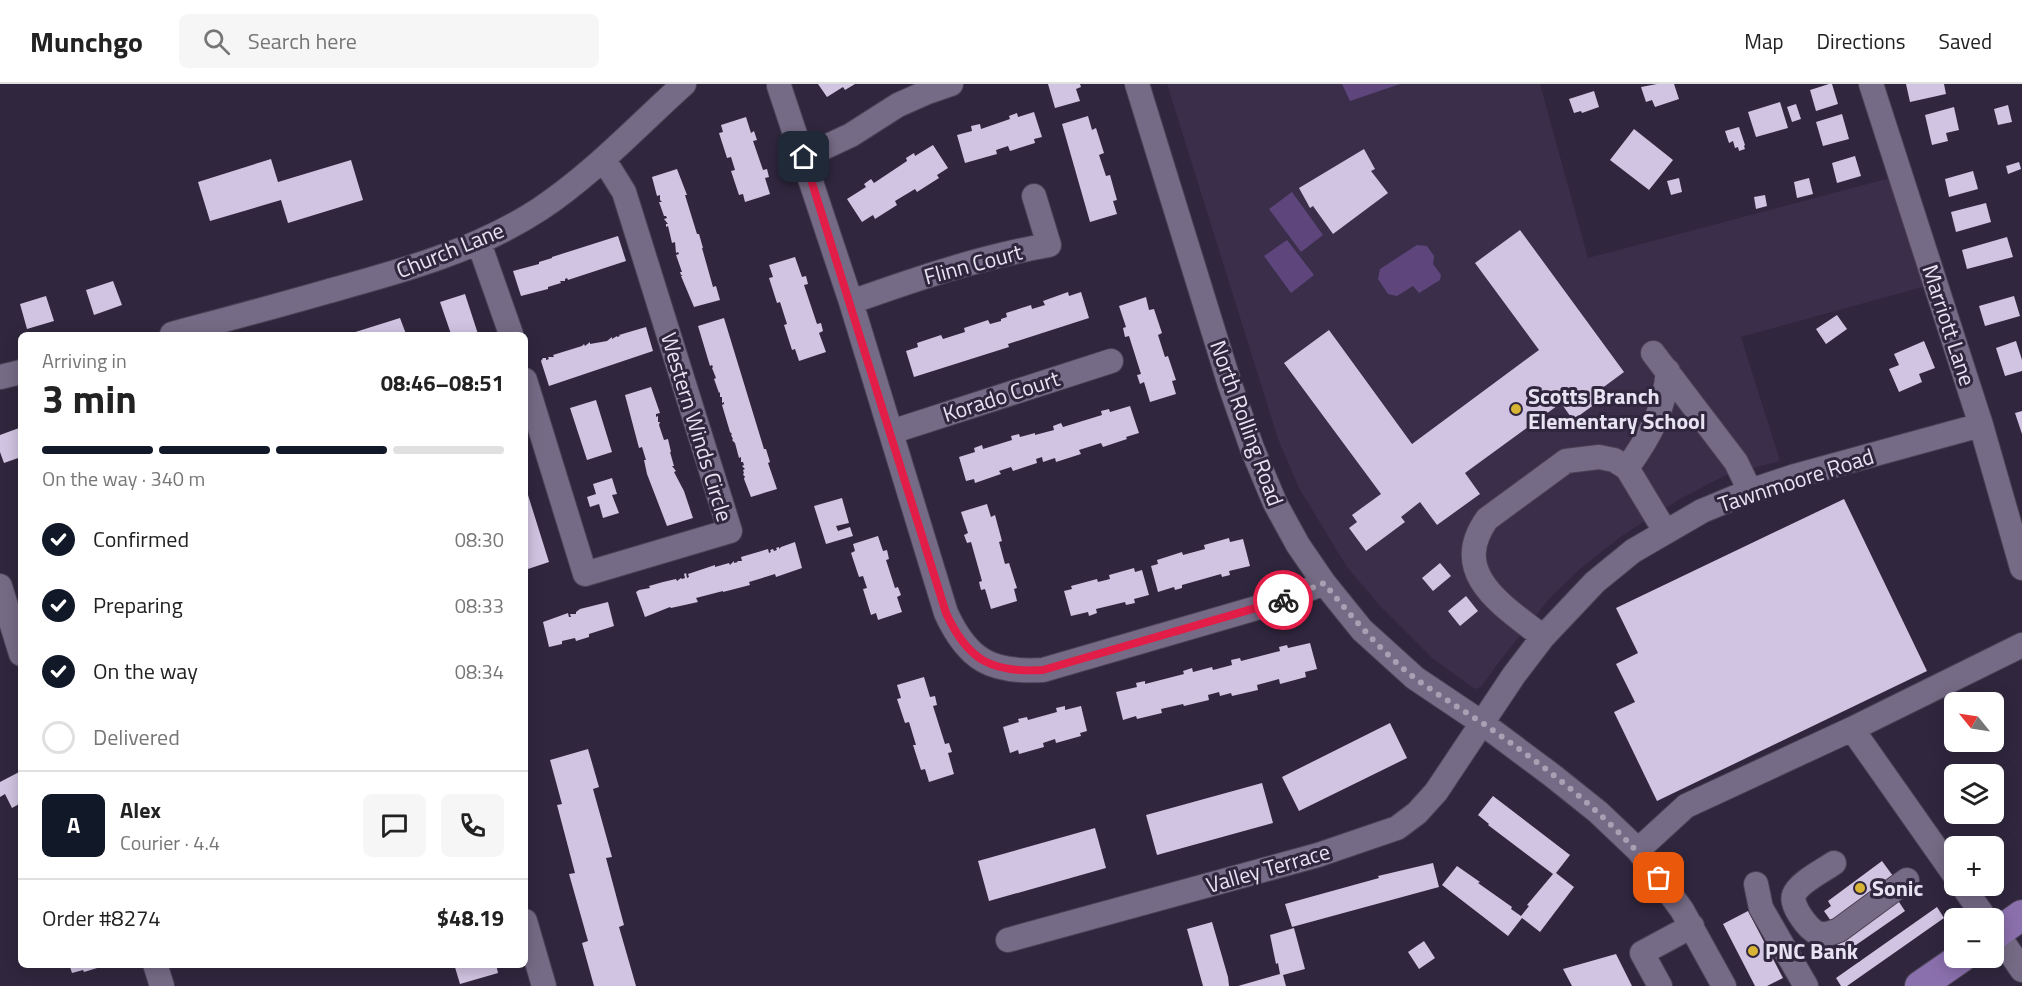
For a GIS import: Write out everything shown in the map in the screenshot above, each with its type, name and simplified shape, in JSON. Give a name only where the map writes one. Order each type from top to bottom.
[{"type":"main road","points":[[2004,923],[2022,915]]},
{"type":"main road","points":[[1920,986],[1954,971]]},
{"type":"street","name":"Church Lane","points":[[188,332],[384,276],[479,243],[539,209],[568,189],[604,160],[684,84]]},
{"type":"street","points":[[804,157],[851,135],[874,118],[898,105],[951,84]]},
{"type":"street","name":"North Rolling Road","points":[[1137,84],[1230,385],[1252,448],[1275,503],[1298,545],[1324,583],[1362,630],[1415,678],[1482,723],[1598,812],[1638,850],[1671,893],[1692,926],[1724,986]]},
{"type":"street","name":"Marriott Lane","points":[[1871,84],[1981,425],[2022,568]]},
{"type":"street","points":[[779,86],[804,157],[951,623],[967,648],[979,659],[1018,671],[1043,670],[1277,603],[1324,583]]},
{"type":"street","name":"Western Winds Circle","points":[[528,390],[585,574],[730,531],[624,192],[604,160]]},
{"type":"street","name":"Flinn Court","points":[[850,302],[963,264],[1005,252],[1049,245],[1034,196]]},
{"type":"street","points":[[479,243],[510,332]]},
{"type":"street","name":"Korado Court","points":[[891,432],[1111,361]]},
{"type":"street","points":[[1627,468],[1650,435],[1666,394],[1661,362],[1736,462],[1750,491]]},
{"type":"street","points":[[0,377],[18,373]]},
{"type":"street","name":"Tawnmoore Road","points":[[1482,723],[1514,675],[1543,638],[1595,582],[1633,550],[1702,511],[1750,491],[1826,467],[1981,425]]},
{"type":"street","points":[[1543,638],[1499,603],[1482,584],[1473,565],[1478,531],[1487,519],[1566,460],[1599,457],[1614,460],[1627,468],[1665,531]]},
{"type":"street","points":[[0,586],[16,619]]},
{"type":"street","points":[[1638,850],[1686,806],[1852,729],[2022,645]]},
{"type":"street","name":"Valley Terrace","points":[[1008,940],[1318,855],[1396,828],[1417,813],[1436,792],[1482,723]]},
{"type":"street","points":[[1852,729],[1944,860]]},
{"type":"street","points":[[1834,863],[1800,886],[1794,894],[1793,904],[1810,929],[1818,934],[1828,935],[1839,930],[1907,880]]},
{"type":"street","points":[[1756,884],[1761,908],[1806,986]]},
{"type":"street","points":[[1660,986],[1642,953],[1692,926]]},
{"type":"street","points":[[528,931],[544,986]]},
{"type":"street","points":[[2004,945],[2022,970]]},
{"type":"street","points":[[156,968],[162,986]]},
{"type":"shaded area","name":"Scotts Branch Elementary School","points":[[1167,84],[1540,84],[1588,258],[1890,178],[1926,286],[1741,337],[1780,461],[1724,476],[1678,500],[1623,535],[1581,568],[1549,599],[1481,687],[1475,689],[1432,658],[1381,607],[1347,567],[1299,488],[1278,439]]},
{"type":"shaded area","points":[[1342,84],[1400,84],[1350,101]]},
{"type":"shaded area","points":[[1292,192],[1323,235],[1301,252],[1269,209]]},
{"type":"shaded area","points":[[1287,240],[1314,275],[1291,293],[1264,256]]},
{"type":"shaded area","points":[[1417,245],[1427,246],[1434,256],[1433,264],[1441,275],[1440,280],[1419,293],[1413,286],[1397,296],[1388,294],[1378,279],[1380,269]]},
{"type":"building","points":[[818,84],[855,84],[845,90],[843,87],[827,97]]},
{"type":"building","points":[[1048,84],[1080,84],[1081,87],[1076,89],[1080,101],[1055,108]]},
{"type":"building","points":[[1674,84],[1679,99],[1655,107],[1652,100],[1646,102],[1641,87]]},
{"type":"building","points":[[1832,84],[1838,104],[1816,111],[1810,90]]},
{"type":"building","points":[[1906,84],[1944,84],[1946,94],[1910,102]]},
{"type":"building","points":[[1594,91],[1599,107],[1582,113],[1581,111],[1574,113],[1569,99]]},
{"type":"building","points":[[1780,102],[1788,128],[1756,137],[1748,112]]},
{"type":"building","points":[[1796,104],[1801,119],[1792,122],[1787,107]]},
{"type":"building","points":[[2008,105],[2012,122],[1998,125],[1994,109]]},
{"type":"building","points":[[1954,107],[1959,130],[1946,133],[1948,141],[1932,145],[1925,115]]},
{"type":"building","points":[[1034,112],[1042,137],[1034,139],[1035,143],[1010,151],[1008,146],[996,150],[997,154],[965,163],[957,135],[972,131],[971,126],[980,124],[981,129],[1010,119],[1009,116],[1017,113],[1018,117]]},
{"type":"building","points":[[1842,114],[1849,139],[1823,146],[1816,122]]},
{"type":"building","points":[[1088,116],[1092,130],[1096,128],[1104,153],[1099,155],[1106,176],[1110,175],[1117,200],[1113,201],[1117,214],[1090,222],[1062,124]]},
{"type":"building","points":[[746,117],[751,133],[754,131],[757,140],[753,141],[763,170],[767,169],[769,177],[765,178],[770,194],[745,202],[743,194],[739,195],[731,171],[735,170],[731,157],[727,158],[719,133],[723,132],[721,125]]},
{"type":"building","points":[[1739,127],[1745,149],[1739,151],[1738,147],[1735,148],[1733,141],[1729,143],[1725,131]]},
{"type":"building","points":[[1634,129],[1673,160],[1649,190],[1610,160]]},
{"type":"building","points":[[933,145],[948,168],[937,175],[939,178],[917,192],[915,189],[895,201],[897,205],[875,219],[873,215],[862,222],[847,199],[866,187],[864,184],[871,179],[874,183],[907,161],[906,158],[914,153],[915,156]]},
{"type":"building","points":[[1364,149],[1375,169],[1371,171],[1388,193],[1333,234],[1313,206],[1310,208],[1299,188]]},
{"type":"building","points":[[1855,156],[1861,176],[1837,183],[1832,163]]},
{"type":"building","points":[[271,159],[278,182],[351,160],[363,200],[288,223],[281,200],[210,221],[198,182]]},
{"type":"building","points":[[2019,162],[2021,169],[2008,174],[2006,166]]},
{"type":"building","points":[[677,169],[687,195],[685,195],[697,234],[699,234],[713,287],[716,286],[720,300],[694,307],[681,276],[683,275],[681,275],[676,255],[679,254],[676,253],[675,242],[672,243],[668,226],[666,227],[668,224],[664,219],[667,218],[664,216],[659,202],[662,202],[660,195],[657,196],[652,177]]},
{"type":"building","points":[[1973,171],[1978,189],[1949,197],[1945,179]]},
{"type":"building","points":[[1679,178],[1682,192],[1671,195],[1667,181]]},
{"type":"building","points":[[1809,178],[1813,194],[1797,198],[1794,182]]},
{"type":"building","points":[[1765,195],[1767,206],[1756,209],[1754,197]]},
{"type":"building","points":[[1986,203],[1991,222],[1956,232],[1951,212]]},
{"type":"building","points":[[1520,230],[1624,372],[1601,389],[1606,396],[1573,420],[1561,403],[1465,473],[1480,494],[1437,525],[1420,502],[1401,517],[1405,522],[1366,551],[1349,528],[1357,522],[1352,515],[1381,494],[1284,363],[1329,330],[1412,444],[1539,350],[1475,263]]},
{"type":"building","points":[[618,236],[626,261],[568,280],[567,278],[548,289],[521,296],[513,271]]},
{"type":"building","points":[[2007,237],[2013,257],[1967,269],[1962,250]]},
{"type":"building","points":[[795,257],[802,277],[806,276],[808,284],[804,285],[817,324],[821,323],[823,331],[819,333],[826,352],[799,361],[795,349],[792,350],[780,302],[777,303],[769,278],[773,277],[769,265]]},
{"type":"building","points":[[113,281],[122,305],[94,315],[86,290]]},
{"type":"building","points":[[1068,292],[1069,296],[1081,292],[1089,318],[1008,344],[1009,347],[914,377],[906,351],[918,347],[917,343],[941,335],[943,339],[965,332],[964,328],[988,320],[990,324],[1001,321],[1007,317],[1006,313],[1031,305],[1032,309],[1045,305],[1043,301]]},
{"type":"building","points":[[465,294],[477,332],[450,332],[440,302]]},
{"type":"building","points":[[46,296],[54,321],[27,329],[20,304]]},
{"type":"building","points":[[2014,296],[2020,316],[1985,326],[1979,306]]},
{"type":"building","points":[[1146,297],[1149,310],[1154,309],[1162,333],[1158,335],[1176,380],[1172,381],[1176,394],[1150,402],[1144,382],[1140,384],[1137,375],[1141,374],[1129,336],[1125,337],[1123,328],[1126,327],[1119,306]]},
{"type":"building","points":[[1837,315],[1847,329],[1826,344],[1816,329]]},
{"type":"building","points":[[400,318],[405,332],[355,332]]},
{"type":"building","points":[[724,318],[777,489],[751,497],[744,479],[743,470],[745,469],[742,466],[744,465],[732,440],[722,405],[724,402],[722,403],[722,397],[720,397],[714,379],[716,378],[713,367],[710,366],[698,326]]},
{"type":"building","points":[[646,327],[653,351],[549,386],[541,361],[543,358],[546,360],[549,359],[548,357],[554,357],[553,355],[584,344],[585,346],[590,342],[590,344],[607,341],[612,337],[612,339]]},
{"type":"building","points":[[1924,341],[1935,368],[1919,374],[1922,382],[1899,392],[1889,369],[1899,365],[1894,354]]},
{"type":"building","points":[[2016,341],[2022,360],[2022,371],[2005,376],[1996,348]]},
{"type":"building","points":[[651,387],[660,413],[656,414],[656,417],[658,416],[664,440],[668,439],[674,466],[672,466],[676,471],[674,472],[684,491],[693,518],[667,526],[647,474],[644,460],[646,460],[642,447],[639,448],[625,395]]},
{"type":"building","points":[[596,400],[612,452],[587,460],[570,408]]},
{"type":"building","points":[[1130,406],[1139,433],[1126,437],[1127,439],[1103,447],[1101,443],[1079,450],[1081,454],[1056,462],[1055,458],[1043,462],[1042,457],[1036,459],[1037,463],[1013,471],[1011,467],[999,471],[1001,474],[975,483],[974,479],[966,481],[959,457],[975,452],[974,448],[982,445],[983,449],[1012,440],[1011,436],[1019,434],[1020,437],[1054,430],[1053,426],[1061,423],[1063,427],[1102,415],[1101,411],[1109,409],[1110,412]]},
{"type":"building","points":[[2022,411],[2022,434],[2015,413]]},
{"type":"building","points":[[18,428],[18,458],[4,463],[0,452],[0,435]]},
{"type":"building","points":[[612,478],[617,494],[612,495],[619,513],[603,518],[599,504],[590,507],[587,497],[596,494],[593,484]]},
{"type":"building","points":[[528,495],[549,562],[528,569]]},
{"type":"building","points":[[842,498],[849,523],[836,526],[838,531],[850,527],[853,536],[826,544],[814,506]]},
{"type":"building","points":[[1844,499],[1927,671],[1657,801],[1614,712],[1635,702],[1616,664],[1638,653],[1616,608]]},
{"type":"building","points":[[987,504],[991,517],[995,515],[1005,564],[1009,563],[1017,588],[1014,589],[1017,601],[991,609],[985,589],[981,590],[979,582],[982,581],[971,542],[967,543],[964,535],[968,533],[961,512]]},
{"type":"building","points":[[878,536],[883,551],[887,550],[889,559],[886,560],[895,588],[898,587],[901,595],[897,597],[902,612],[878,620],[876,613],[871,615],[863,589],[867,588],[863,576],[859,577],[851,553],[855,551],[853,544]]},
{"type":"building","points":[[1229,538],[1230,542],[1243,539],[1250,566],[1229,571],[1230,575],[1222,577],[1221,574],[1182,585],[1182,588],[1175,590],[1174,587],[1158,592],[1151,566],[1158,564],[1157,560],[1182,552],[1183,555],[1205,549],[1204,545]]},
{"type":"building","points":[[795,542],[802,568],[776,577],[775,574],[749,582],[750,585],[696,598],[698,602],[670,607],[645,617],[636,592],[639,590],[663,582],[676,579],[677,581],[685,578],[686,573],[687,578],[688,574],[715,565],[715,567],[729,563],[730,565],[734,561],[734,563],[742,561],[741,557],[768,549],[769,553],[770,550],[774,551],[777,550],[776,548],[779,547],[779,549]]},
{"type":"building","points":[[1440,563],[1451,576],[1433,591],[1422,578]]},
{"type":"building","points":[[1134,568],[1135,572],[1142,570],[1149,595],[1134,599],[1135,603],[1126,605],[1125,602],[1096,609],[1097,613],[1089,616],[1088,612],[1071,616],[1064,591],[1072,589],[1071,586],[1097,579],[1098,582],[1110,579],[1109,575]]},
{"type":"building","points":[[1466,596],[1478,611],[1460,626],[1448,611]]},
{"type":"building","points":[[608,602],[614,626],[589,634],[589,637],[576,641],[575,638],[562,641],[562,644],[549,647],[543,622],[568,613],[571,617],[570,614],[576,614],[580,609]]},
{"type":"building","points":[[1310,643],[1317,669],[1305,672],[1306,677],[1280,684],[1279,679],[1257,685],[1258,690],[1232,696],[1231,693],[1220,696],[1219,692],[1208,695],[1209,700],[1161,709],[1162,713],[1137,719],[1136,716],[1123,720],[1116,692],[1137,687],[1136,683],[1145,681],[1145,684],[1184,674],[1183,671],[1192,668],[1193,672],[1212,667],[1213,670],[1232,665],[1231,660],[1240,658],[1241,661],[1280,651],[1279,647],[1287,645],[1288,648]]},
{"type":"building","points":[[924,677],[930,697],[935,696],[937,705],[933,706],[945,744],[949,743],[952,752],[948,753],[954,774],[929,782],[925,769],[921,770],[909,722],[905,723],[897,699],[901,698],[897,685]]},
{"type":"building","points":[[1065,706],[1065,710],[1081,706],[1087,731],[1080,733],[1081,736],[1056,743],[1055,739],[1043,743],[1044,747],[1019,754],[1018,750],[1010,753],[1003,727],[1019,722],[1018,719],[1027,717],[1028,720],[1057,712],[1056,708]]},
{"type":"building","points":[[1390,723],[1407,758],[1299,811],[1282,777]]},
{"type":"building","points":[[588,749],[599,787],[593,789],[612,857],[606,858],[624,925],[619,927],[636,986],[594,986],[582,943],[588,941],[569,874],[575,873],[557,805],[562,804],[550,760]]},
{"type":"building","points":[[18,773],[18,805],[12,808],[5,794],[0,797],[0,782]]},
{"type":"building","points":[[1262,783],[1273,823],[1157,855],[1146,815]]},
{"type":"building","points":[[1493,796],[1570,855],[1556,873],[1574,887],[1540,932],[1522,918],[1508,936],[1442,885],[1457,866],[1521,916],[1529,906],[1527,905],[1553,874],[1478,815]]},
{"type":"building","points":[[1095,828],[1106,868],[989,901],[978,861]]},
{"type":"building","name":"Sonic","points":[[1882,861],[1893,876],[1831,921],[1824,911],[1831,906],[1828,901]]},
{"type":"building","points":[[1433,863],[1439,887],[1292,927],[1285,904],[1379,878],[1378,876]]},
{"type":"building","points":[[1897,899],[1905,911],[1843,954],[1835,941]]},
{"type":"building","points":[[1937,907],[1944,918],[1847,986],[1841,986],[1836,978]]},
{"type":"building","name":"PNC Bank","points":[[1748,911],[1783,978],[1767,986],[1755,986],[1723,924]]},
{"type":"building","points":[[1212,922],[1229,986],[1203,986],[1187,929]]},
{"type":"building","points":[[1294,928],[1305,969],[1283,975],[1286,986],[1238,986],[1280,974],[1270,935]]},
{"type":"building","points":[[1424,941],[1435,958],[1419,969],[1408,952]]},
{"type":"building","points":[[1616,954],[1632,986],[1572,986],[1563,969]]},
{"type":"building","points":[[70,968],[97,968],[84,972],[83,970],[72,973]]},
{"type":"building","points":[[455,968],[497,968],[498,973],[460,984]]},
{"type":"way so far","points":[[1283,600],[1324,583],[1362,630],[1415,678],[1482,723],[1598,812],[1638,850],[1659,878]]},
{"type":"place","name":"Scotts Branch Elementary School","points":[[1516,409]]},
{"type":"place","name":"Sonic","points":[[1860,888]]},
{"type":"place","name":"PNC Bank","points":[[1753,951]]},
{"type":"route","points":[[804,157],[946,613],[955,632],[967,648],[979,659],[996,666],[1018,671],[1043,670],[1283,600]]}]
